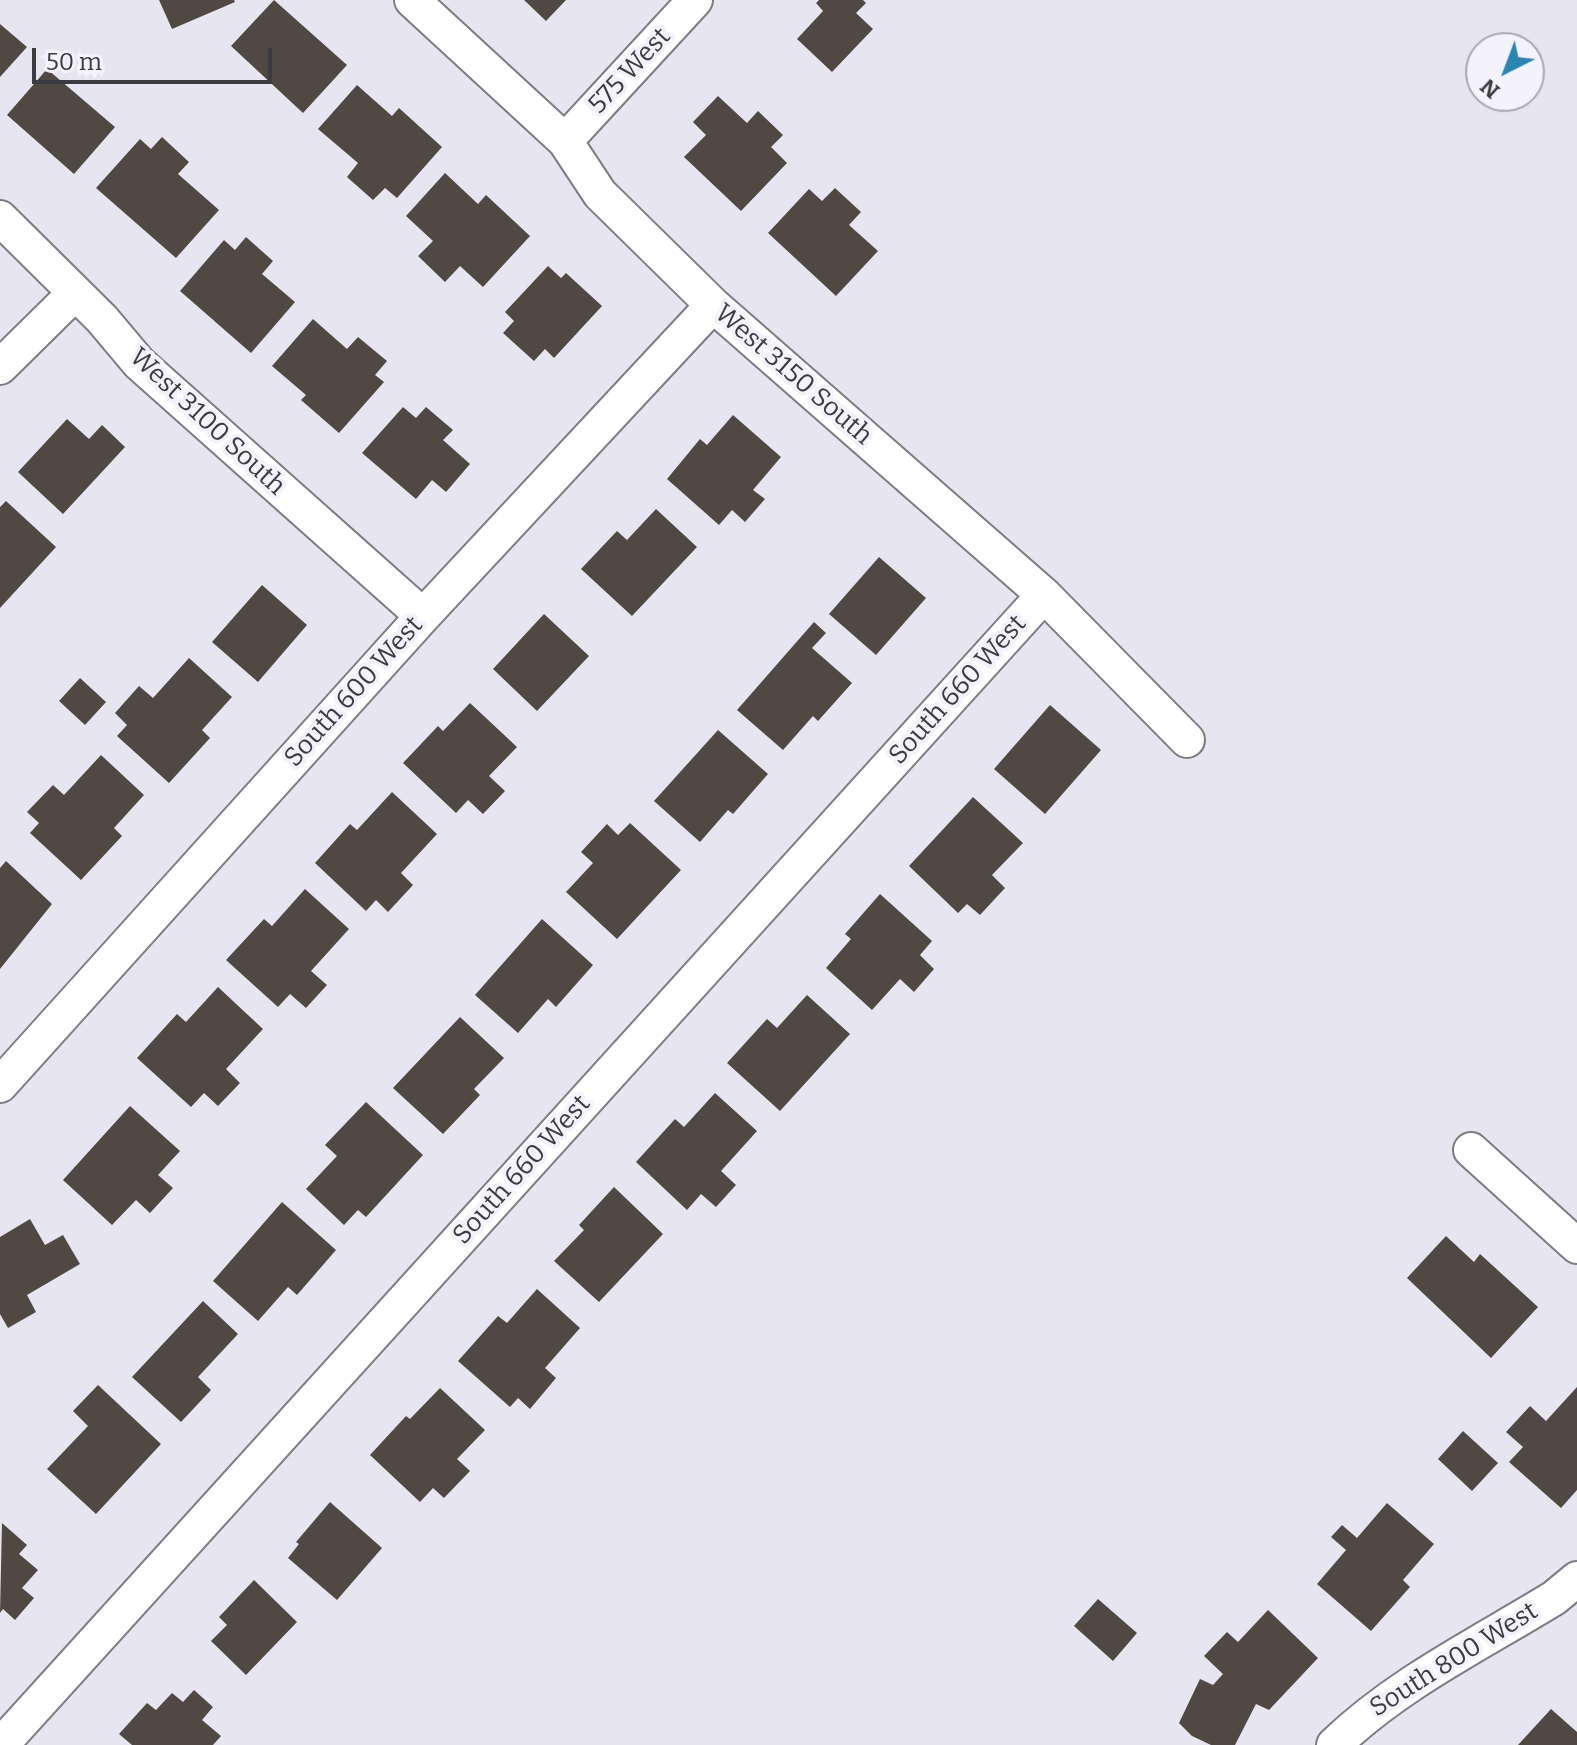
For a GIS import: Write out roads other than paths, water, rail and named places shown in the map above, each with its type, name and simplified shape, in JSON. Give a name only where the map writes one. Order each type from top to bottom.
[{"type":"street","name":"West 3150 South","points":[[412,0],[565,141],[600,194],[713,305],[1044,595],[1187,740]]},
{"type":"street","name":"575 West","points":[[565,141],[695,0]]},
{"type":"street","name":"West 3100 South","points":[[0,218],[102,319],[139,363],[423,616]]},
{"type":"street","points":[[0,367],[74,294]]},
{"type":"street","name":"South 600 West","points":[[0,1085],[423,616],[713,305]]},
{"type":"street","name":"South 660 West","points":[[0,1745],[1044,595]]},
{"type":"street","points":[[1471,1150],[1577,1246]]},
{"type":"street","name":"South 800 West","points":[[1334,1745],[1362,1718],[1554,1598],[1577,1579]]}]
